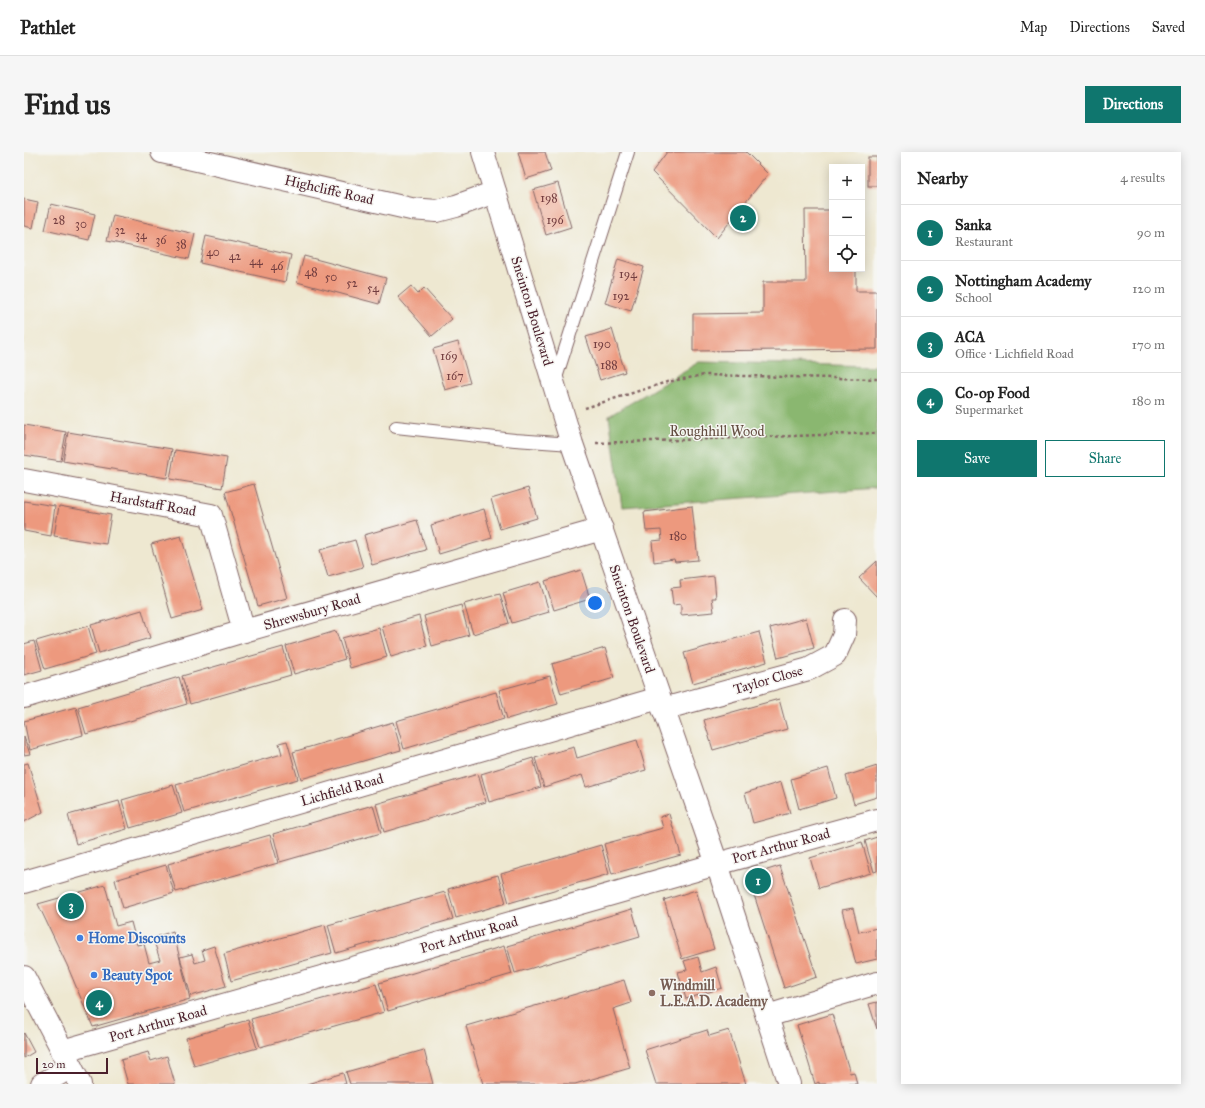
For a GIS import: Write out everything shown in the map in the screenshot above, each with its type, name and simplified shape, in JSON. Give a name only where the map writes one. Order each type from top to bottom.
[{"type":"street","name":"Highcliffe Road","points":[[162,152],[411,209],[437,211],[495,192]]},
{"type":"street","name":"Sneinton Boulevard","points":[[483,152],[572,444],[716,864],[789,1084]]},
{"type":"street","name":"Hardstaff Road","points":[[24,480],[211,515],[244,631]]},
{"type":"street","name":"Shrewsbury Road","points":[[24,697],[244,631],[602,529]]},
{"type":"street","name":"Taylor Close","points":[[661,704],[809,668],[835,655],[844,635],[844,620]]},
{"type":"street","name":"Lichfield Road","points":[[24,882],[661,704]]},
{"type":"street","name":"Port Arthur Road","points":[[42,1084],[71,1067],[716,864],[877,820]]},
{"type":"street","points":[[24,977],[71,1067]]},
{"type":"street","points":[[767,1016],[877,983]]},
{"type":"lane","points":[[554,384],[628,152]]},
{"type":"lane","points":[[396,427],[515,440],[572,444]]},
{"type":"path","points":[[591,406],[667,382],[704,375],[877,379]]},
{"type":"path","points":[[572,444],[877,433]]},
{"type":"green space","name":"Roughhill Wood","points":[[699,362],[877,366],[877,488],[622,507],[609,416]]},
{"type":"building","points":[[518,152],[545,152],[551,171],[526,179]]},
{"type":"building","points":[[667,152],[746,152],[768,174],[717,238],[652,172]]},
{"type":"building","points":[[868,157],[877,157],[877,186],[868,186]]},
{"type":"building","points":[[558,183],[571,227],[546,235],[533,190]]},
{"type":"building","points":[[24,199],[38,202],[33,228],[24,226]]},
{"type":"building","points":[[51,204],[95,214],[89,240],[45,230]]},
{"type":"building","points":[[805,210],[829,210],[829,272],[856,272],[856,291],[877,291],[877,349],[693,351],[693,314],[763,313],[763,282],[806,282]]},
{"type":"building","points":[[113,215],[195,234],[189,259],[107,241]]},
{"type":"building","points":[[206,236],[291,255],[285,282],[200,263]]},
{"type":"building","points":[[304,256],[386,278],[379,304],[297,282]]},
{"type":"building","points":[[618,259],[644,267],[631,311],[605,303]]},
{"type":"building","points":[[411,286],[418,294],[424,288],[452,319],[432,336],[398,297]]},
{"type":"building","points":[[612,329],[625,372],[600,380],[586,337]]},
{"type":"building","points":[[458,342],[470,383],[445,390],[433,349]]},
{"type":"building","points":[[24,425],[66,432],[61,461],[24,455]]},
{"type":"building","points":[[68,432],[172,449],[167,478],[63,461]]},
{"type":"building","points":[[175,450],[227,458],[222,488],[170,479]]},
{"type":"building","points":[[254,484],[287,598],[258,606],[225,492]]},
{"type":"building","points":[[528,488],[537,518],[500,529],[491,499]]},
{"type":"building","points":[[24,501],[55,506],[51,536],[24,531]]},
{"type":"building","points":[[59,506],[111,515],[106,544],[54,536]]},
{"type":"building","points":[[692,506],[698,560],[675,562],[674,559],[654,562],[652,541],[662,540],[661,530],[646,531],[644,512]]},
{"type":"building","points":[[484,509],[492,538],[439,554],[431,525]]},
{"type":"building","points":[[417,520],[426,550],[372,565],[364,535]]},
{"type":"building","points":[[181,536],[203,610],[172,619],[151,544]]},
{"type":"building","points":[[355,540],[363,567],[328,577],[320,550]]},
{"type":"building","points":[[877,561],[877,597],[859,578]]},
{"type":"building","points":[[581,570],[590,599],[554,610],[545,581]]},
{"type":"building","points":[[714,576],[716,598],[712,598],[714,612],[681,615],[681,604],[673,605],[671,588],[681,587],[680,580]]},
{"type":"building","points":[[540,582],[549,612],[512,623],[503,593]]},
{"type":"building","points":[[500,594],[509,623],[473,634],[464,604]]},
{"type":"building","points":[[461,605],[469,635],[432,646],[424,616]]},
{"type":"building","points":[[142,610],[150,638],[99,653],[91,625]]},
{"type":"building","points":[[419,616],[427,646],[391,657],[382,627]]},
{"type":"building","points":[[806,618],[814,648],[778,658],[770,628]]},
{"type":"building","points":[[88,626],[96,654],[45,669],[36,641]]},
{"type":"building","points":[[379,628],[387,657],[350,668],[342,638]]},
{"type":"building","points":[[336,631],[345,659],[294,674],[286,646]]},
{"type":"building","points":[[759,632],[767,662],[693,683],[684,653]]},
{"type":"building","points":[[34,641],[42,670],[24,675],[24,644]]},
{"type":"building","points":[[283,647],[291,675],[190,704],[182,676]]},
{"type":"building","points":[[605,648],[614,678],[561,694],[552,664]]},
{"type":"building","points":[[550,676],[558,704],[507,719],[499,690]]},
{"type":"building","points":[[179,677],[187,704],[86,734],[78,707]]},
{"type":"building","points":[[496,692],[504,719],[404,749],[396,721]]},
{"type":"building","points":[[779,699],[787,729],[713,750],[704,720]]},
{"type":"building","points":[[76,707],[83,735],[30,750],[24,721]]},
{"type":"building","points":[[393,722],[401,750],[301,779],[293,752]]},
{"type":"building","points":[[24,737],[30,754],[24,755]]},
{"type":"building","points":[[637,740],[646,770],[586,787],[582,775],[544,787],[535,758],[574,747],[577,758]]},
{"type":"building","points":[[287,741],[298,779],[184,812],[176,785],[282,754],[279,743]]},
{"type":"building","points":[[533,758],[541,787],[489,802],[481,774]]},
{"type":"building","points":[[28,763],[43,812],[24,822],[24,764]]},
{"type":"building","points":[[877,766],[877,797],[854,804],[846,776]]},
{"type":"building","points":[[828,768],[836,798],[799,809],[791,779]]},
{"type":"building","points":[[478,774],[486,802],[384,832],[376,804]]},
{"type":"building","points":[[781,782],[790,813],[753,823],[745,793]]},
{"type":"building","points":[[173,785],[182,813],[130,828],[122,800]]},
{"type":"building","points":[[119,801],[127,829],[76,844],[68,815]]},
{"type":"building","points":[[373,805],[381,833],[280,862],[273,834]]},
{"type":"building","points":[[669,814],[681,855],[612,874],[604,844],[663,828],[660,817]]},
{"type":"building","points":[[270,835],[278,863],[176,892],[168,864]]},
{"type":"building","points":[[877,837],[877,871],[874,872],[865,841]]},
{"type":"building","points":[[862,842],[871,873],[819,888],[810,858]]},
{"type":"building","points":[[601,845],[609,874],[509,903],[501,874]]},
{"type":"building","points":[[166,865],[174,893],[123,908],[115,880]]},
{"type":"building","points":[[780,866],[817,977],[784,988],[748,876]]},
{"type":"building","points":[[498,875],[506,903],[456,918],[448,889]]},
{"type":"building","points":[[105,885],[116,926],[131,922],[137,945],[144,944],[149,963],[160,960],[153,938],[173,931],[190,999],[93,1027],[67,965],[38,904]]},
{"type":"building","points":[[696,890],[714,949],[682,959],[664,900]]},
{"type":"building","points":[[445,892],[453,919],[336,953],[328,925]]},
{"type":"building","points":[[853,908],[859,932],[877,928],[877,959],[856,964],[842,910]]},
{"type":"building","points":[[632,909],[640,936],[515,973],[507,946]]},
{"type":"building","points":[[325,925],[332,953],[231,981],[224,954]]},
{"type":"building","points":[[214,946],[226,986],[191,996],[180,957],[192,954],[195,963],[205,960],[202,950]]},
{"type":"building","points":[[504,946],[512,974],[388,1011],[379,983]]},
{"type":"building","points":[[698,957],[702,972],[716,967],[722,988],[686,999],[678,972],[687,970],[684,961]]},
{"type":"building","points":[[624,980],[631,1003],[613,1009],[630,1068],[575,1084],[483,1084],[466,1026]]},
{"type":"building","points":[[376,984],[384,1012],[260,1047],[251,1019]]},
{"type":"building","points":[[877,1002],[877,1029],[869,1004]]},
{"type":"building","points":[[832,1014],[850,1073],[854,1072],[857,1084],[819,1084],[819,1082],[815,1084],[797,1025]]},
{"type":"building","points":[[248,1020],[257,1048],[194,1066],[186,1038]]},
{"type":"building","points":[[707,1030],[709,1036],[729,1030],[746,1084],[656,1084],[645,1050]]},
{"type":"building","points":[[24,1033],[34,1052],[24,1058]]},
{"type":"building","points":[[424,1050],[433,1084],[350,1084],[346,1072]]},
{"type":"building","points":[[148,1052],[151,1061],[167,1056],[175,1084],[128,1084],[121,1060]]},
{"type":"building","points":[[343,1073],[346,1084],[307,1084]]},
{"type":"place","name":"Nottingham Academy","points":[[743,218]]},
{"type":"place","name":"Sanka","points":[[758,881]]},
{"type":"place","name":"ACA","points":[[71,906]]},
{"type":"place","name":"Home Discounts","points":[[80,938]]},
{"type":"place","name":"Beauty Spot","points":[[94,975]]},
{"type":"place","name":"Windmill L.E.A.D. Academy","points":[[652,993]]},
{"type":"place","name":"Co-op Food","points":[[99,1003]]}]
